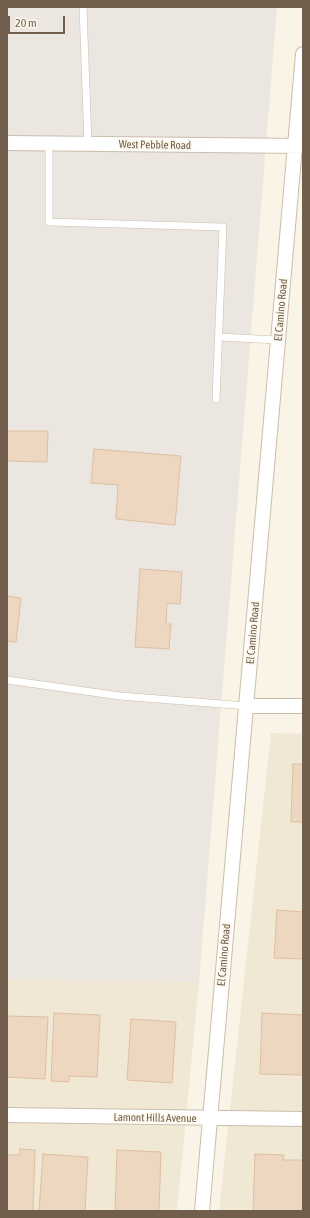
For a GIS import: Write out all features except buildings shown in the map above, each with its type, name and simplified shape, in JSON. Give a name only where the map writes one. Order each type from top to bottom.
[{"type":"street","name":"El Camino Road","points":[[202,1211],[278,340],[299,146],[303,54]]},
{"type":"street","name":"West Pebble Road","points":[[7,143],[299,146]]},
{"type":"street","points":[[247,706],[303,706]]},
{"type":"street","name":"Lamont Hills Avenue","points":[[7,1115],[210,1119],[303,1119]]},
{"type":"lane","points":[[83,7],[88,144]]},
{"type":"lane","points":[[49,144],[49,222],[223,228],[216,399]]},
{"type":"lane","points":[[219,338],[278,340]]},
{"type":"lane","points":[[7,680],[120,696],[247,706]]},
{"type":"shaded area","points":[[7,7],[277,7],[199,982],[7,979]]},
{"type":"shaded area","points":[[271,733],[303,734],[303,1211],[219,1211]]},
{"type":"shaded area","points":[[7,979],[199,982],[177,1211],[7,1211]]}]
